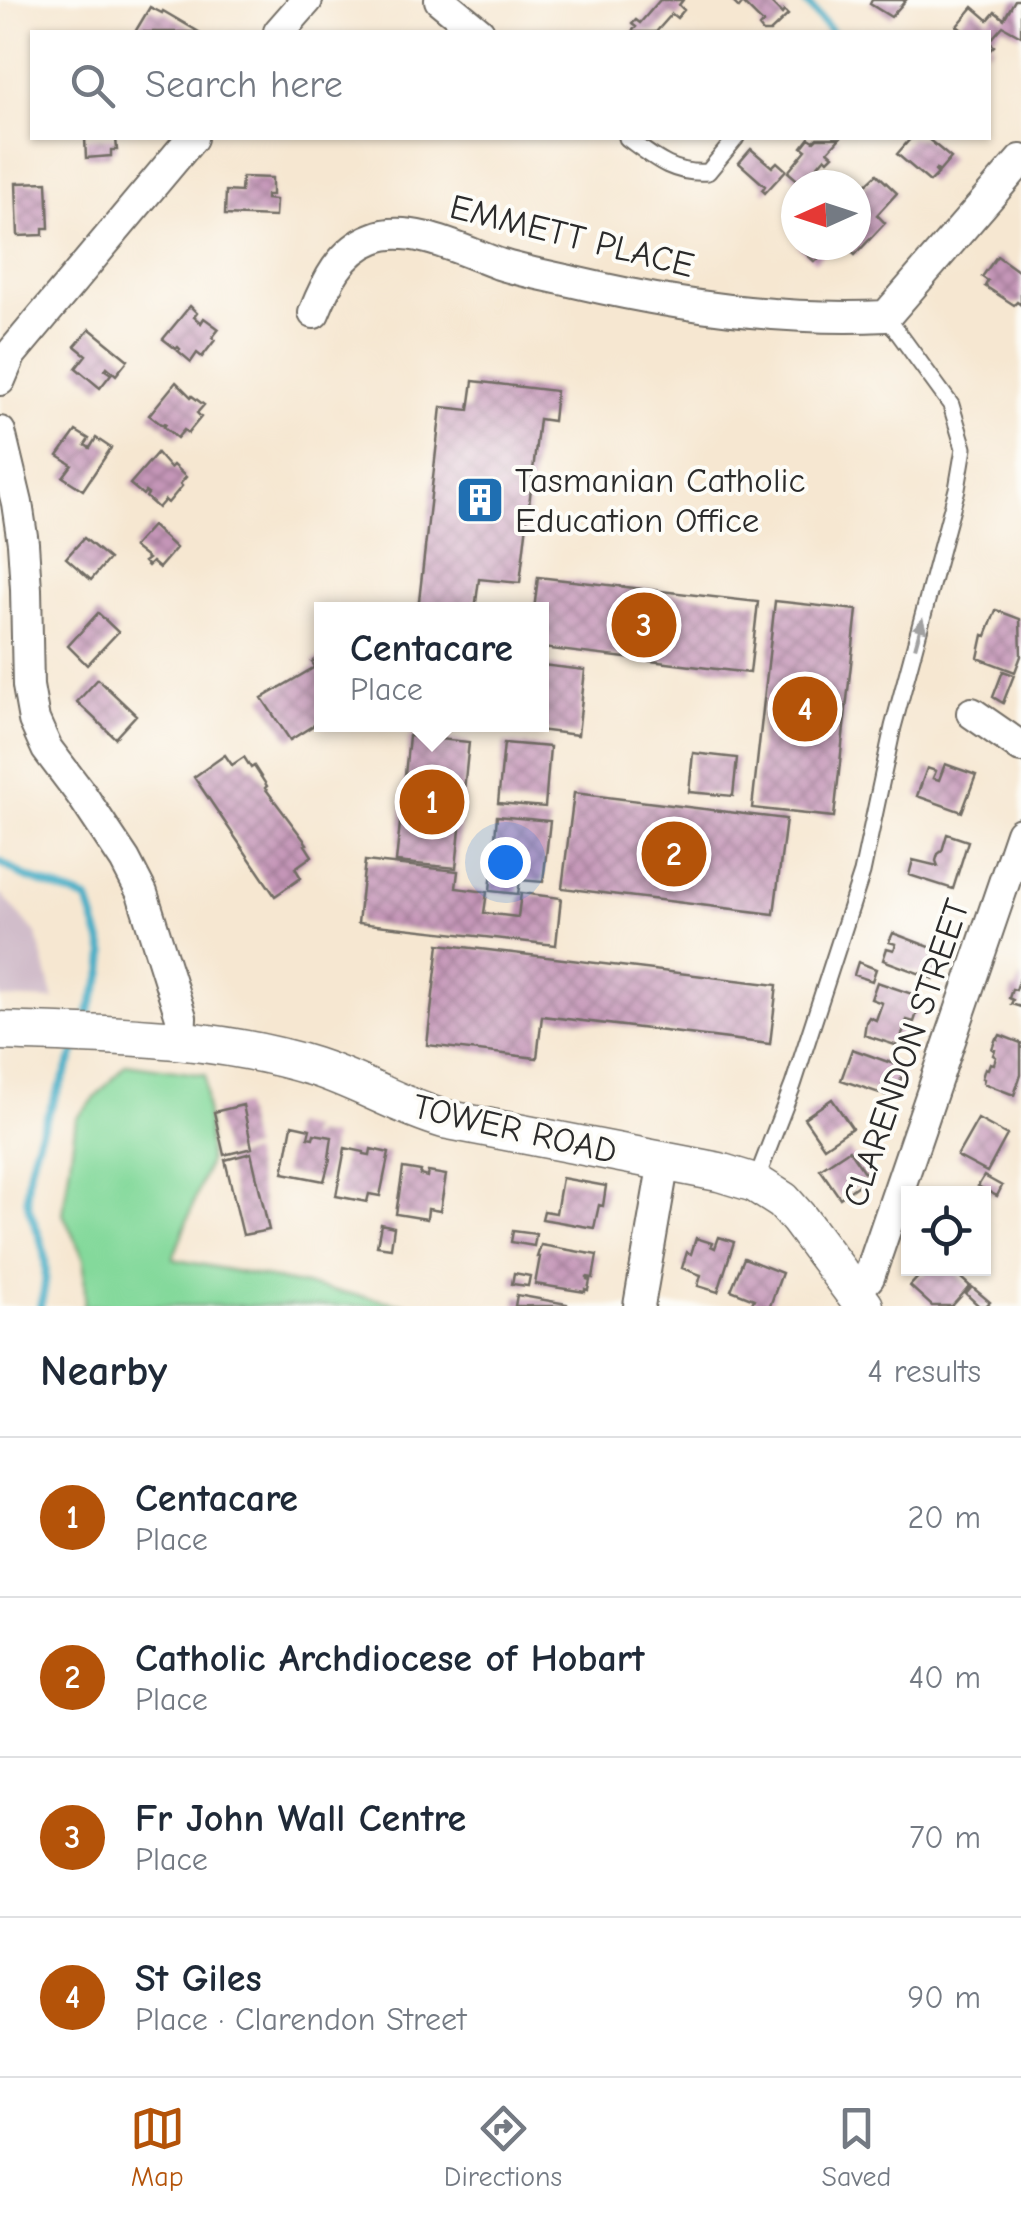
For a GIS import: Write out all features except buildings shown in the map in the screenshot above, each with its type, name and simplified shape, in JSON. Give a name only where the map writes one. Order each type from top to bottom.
[{"type":"street","points":[[281,30],[306,0]]},
{"type":"street","points":[[440,0],[477,30]]},
{"type":"street","points":[[0,380],[10,354],[190,140]]},
{"type":"street","points":[[886,316],[1021,160]]},
{"type":"street","name":"EMMETT PLACE","points":[[314,314],[326,281],[349,253],[375,237],[396,234],[434,240],[503,265],[685,305],[833,319],[886,316]]},
{"type":"street","points":[[0,432],[23,543],[28,686],[34,720],[48,749],[125,860],[142,894],[181,1017],[180,1040]]},
{"type":"street","points":[[972,713],[1021,747]]},
{"type":"street","name":"CLARENDON STREET","points":[[859,1299],[1021,833]]},
{"type":"street","name":"TOWER ROAD","points":[[0,1030],[180,1040],[284,1058],[348,1079],[444,1120],[719,1172],[756,1184],[783,1201],[859,1299]]},
{"type":"street","points":[[639,1306],[664,1161]]},
{"type":"lane","points":[[629,140],[672,168],[690,174],[708,172],[734,140]]},
{"type":"lane","points":[[756,1184],[793,1085],[862,873],[964,448],[951,405],[886,316]]},
{"type":"shaded area","points":[[0,892],[37,935],[54,1000],[0,998]]},
{"type":"green space","points":[[126,1064],[205,1075],[209,1161],[173,1259],[412,1306],[83,1306],[84,1259],[63,1214],[76,1119]]},
{"type":"waterway","points":[[804,0],[830,30]]},
{"type":"waterway","points":[[0,862],[23,876],[88,900],[105,954],[103,973],[85,1022]]},
{"type":"waterway","points":[[40,1306],[45,1258],[28,1203],[29,1174],[39,1136],[77,1045]]},
{"type":"place","name":"Tasmanian Catholic Education Office","points":[[480,500]]},
{"type":"place","name":"Fr John Wall Centre","points":[[644,625]]},
{"type":"place","name":"St Giles","points":[[805,709]]},
{"type":"place","name":"Centacare","points":[[432,802]]},
{"type":"place","name":"Catholic Archdiocese of Hobart","points":[[674,854]]}]
